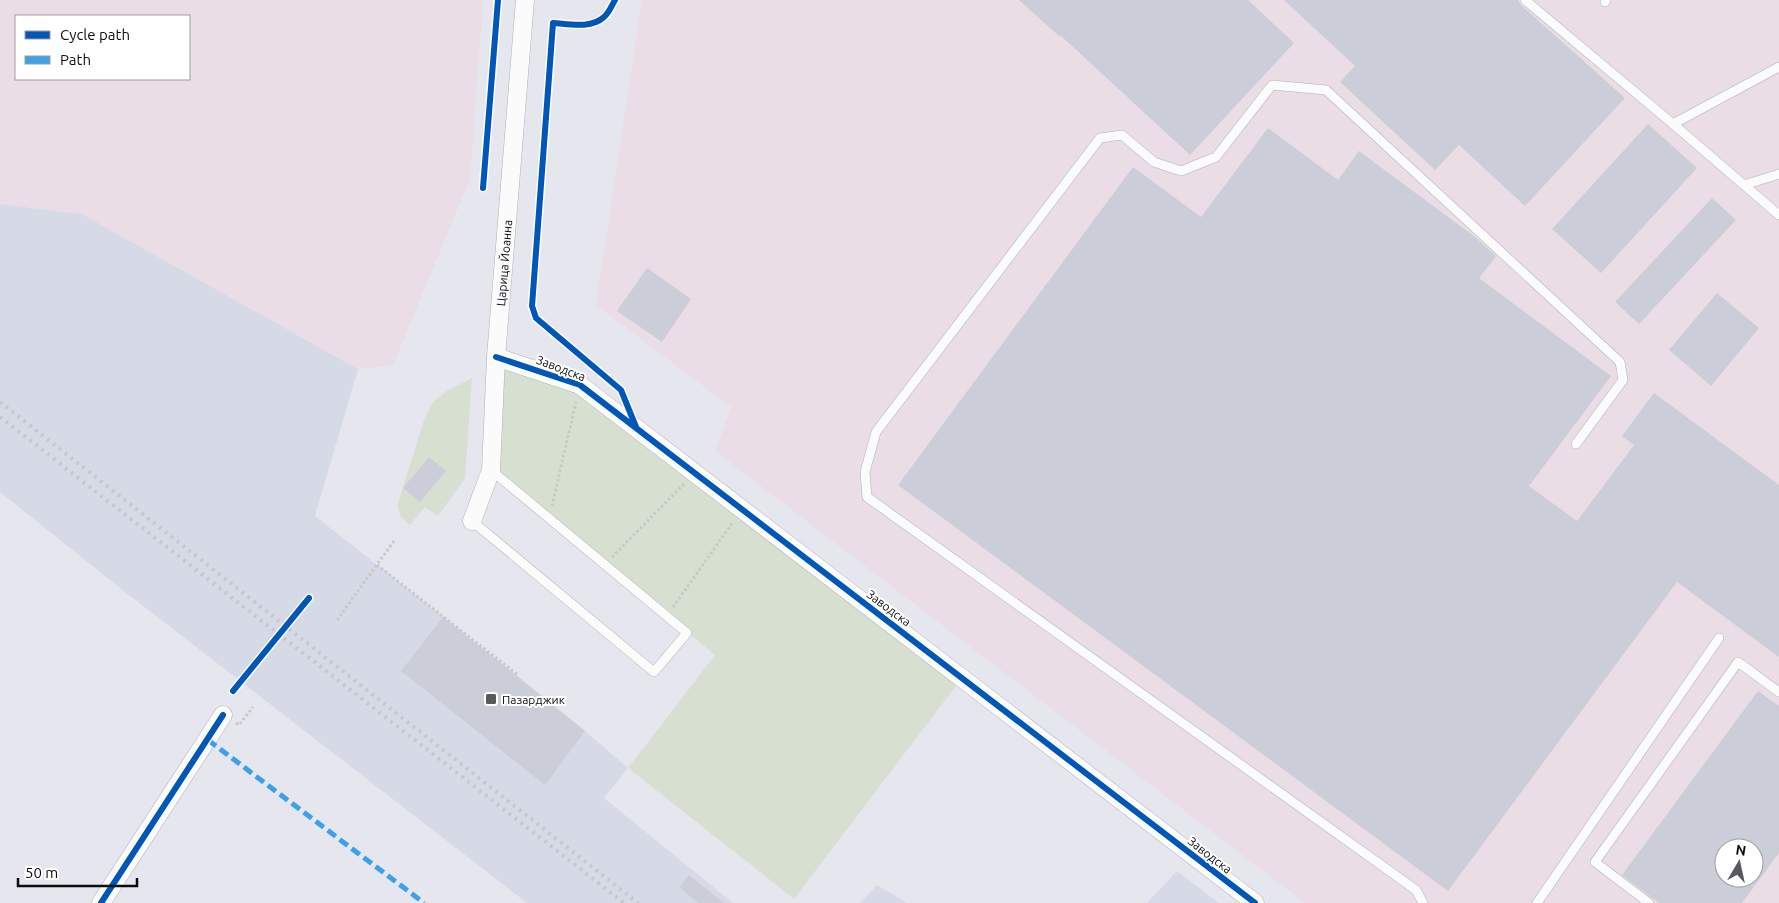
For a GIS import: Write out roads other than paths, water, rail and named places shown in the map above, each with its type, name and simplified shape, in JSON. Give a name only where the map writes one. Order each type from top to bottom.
[{"type":"street","name":"Царица Йоанна","points":[[472,520],[491,470],[496,357],[526,0]]},
{"type":"street","name":"Заводска","points":[[496,357],[580,385],[1254,903]]},
{"type":"street","points":[[101,903],[223,715]]},
{"type":"lane","points":[[1525,0],[1674,124],[1779,216]]},
{"type":"lane","points":[[1674,124],[1779,67]]},
{"type":"lane","points":[[1423,903],[1416,890],[867,498],[865,472],[876,432],[1100,138],[1122,135],[1154,162],[1181,171],[1216,157],[1272,85],[1326,90],[1620,362],[1623,380],[1576,444]]},
{"type":"lane","points":[[1744,185],[1779,174]]},
{"type":"lane","points":[[472,520],[654,672],[687,633],[491,470]]},
{"type":"lane","points":[[1537,903],[1719,638]]},
{"type":"lane","points":[[1648,903],[1595,862],[1738,662],[1779,692]]},
{"type":"railway","points":[[0,402],[638,903]]},
{"type":"railway","points":[[0,417],[624,903]]},
{"type":"place","name":"Пазарджик","points":[[491,699]]}]
